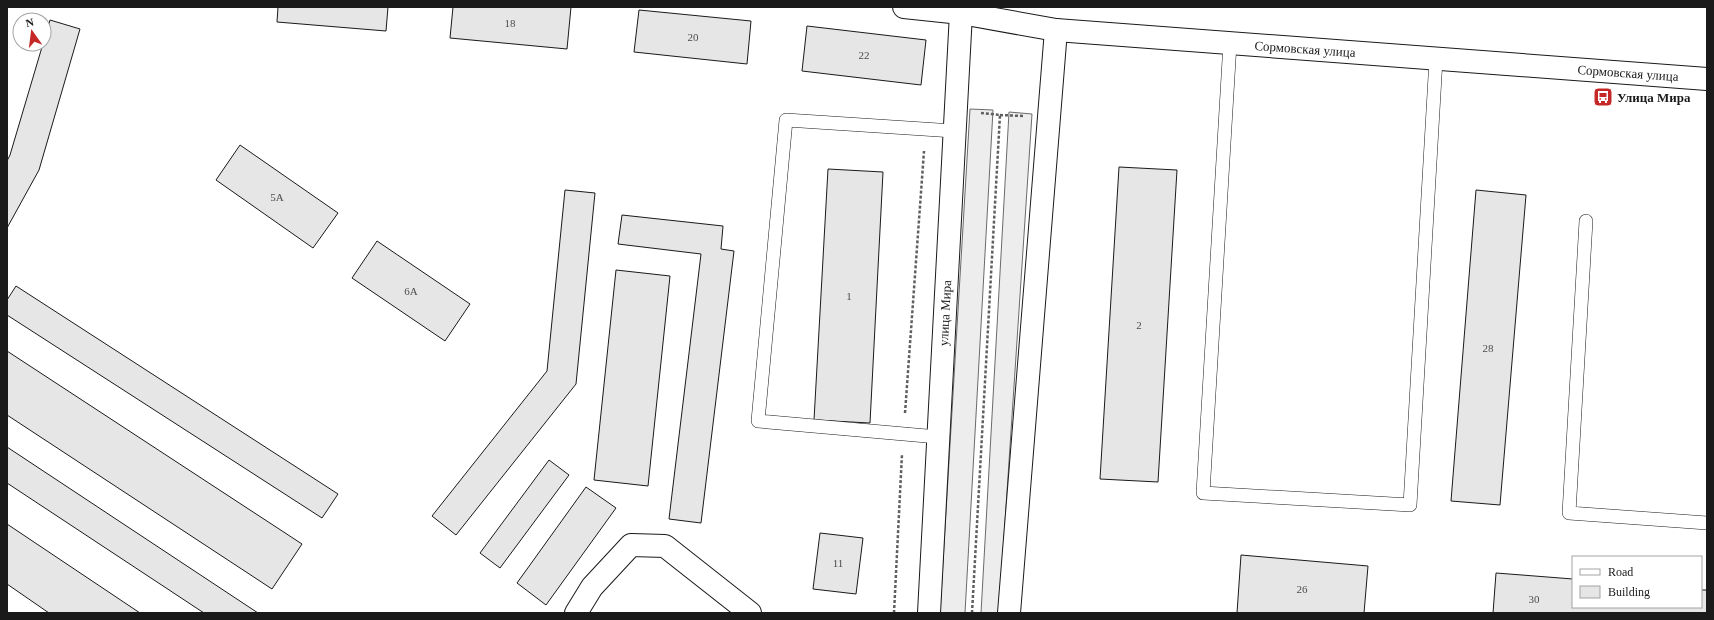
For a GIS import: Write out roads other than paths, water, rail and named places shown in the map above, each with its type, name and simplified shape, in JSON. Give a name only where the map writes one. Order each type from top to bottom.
[{"type":"street","name":"Сормовская улица","points":[[904,7],[961,13],[1056,30],[1707,79]]},
{"type":"street","name":"улица Мира","points":[[929,613],[961,13]]},
{"type":"street","points":[[1009,613],[1056,30]]},
{"type":"street","points":[[576,613],[592,587],[631,545],[665,546],[750,613]]},
{"type":"lane","points":[[1230,43],[1203,493],[1410,505],[1436,58]]},
{"type":"lane","points":[[938,437],[758,421],[786,120],[954,131]]},
{"type":"lane","points":[[1586,221],[1569,513],[1707,523]]},
{"type":"place","name":"Улица Мира","points":[[1603,97]]}]
